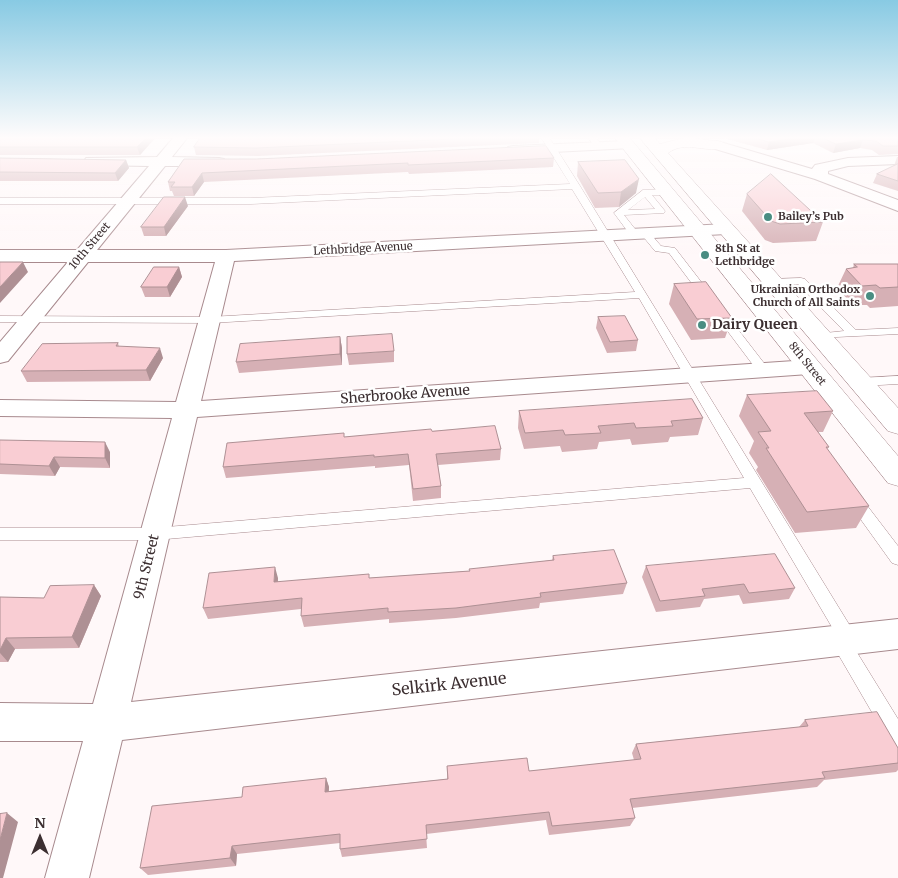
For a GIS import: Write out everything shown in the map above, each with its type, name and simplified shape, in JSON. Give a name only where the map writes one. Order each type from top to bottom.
[{"type":"main road","name":"8th Street","points":[[654,178],[898,476]]},
{"type":"main road","name":"8th Street","points":[[682,178],[898,425]]},
{"type":"street","name":"10th Street","points":[[0,356],[147,178]]},
{"type":"street","points":[[825,178],[898,206]]},
{"type":"street","name":"Lethbridge Avenue","points":[[0,256],[226,256],[726,229]]},
{"type":"street","name":"9th Street","points":[[67,878],[226,256]]},
{"type":"street","name":"Sherbrooke Avenue","points":[[0,408],[187,410],[809,367]]},
{"type":"street","name":"Selkirk Avenue","points":[[0,722],[107,723],[898,634]]},
{"type":"lane","points":[[571,178],[754,482],[898,738]]},
{"type":"lane","points":[[0,201],[251,201],[576,186]]},
{"type":"lane","points":[[618,213],[646,192],[666,192]]},
{"type":"lane","points":[[618,213],[661,212],[646,192]]},
{"type":"lane","points":[[618,213],[658,249],[672,250],[763,370]]},
{"type":"lane","points":[[772,282],[801,281],[853,334]]},
{"type":"lane","points":[[0,319],[210,320],[642,295]]},
{"type":"lane","points":[[820,336],[898,331]]},
{"type":"lane","points":[[861,382],[898,380]]},
{"type":"lane","points":[[0,534],[155,534],[754,482]]},
{"type":"lane","points":[[843,483],[898,558]]},
{"type":"building","points":[[171,178],[198,178],[192,187],[171,187],[175,182],[168,182]]},
{"type":"building","points":[[588,178],[639,179],[621,192],[598,193]]},
{"type":"building","points":[[766,178],[775,178],[823,222],[780,224],[771,221],[747,194]]},
{"type":"building","points":[[164,197],[185,197],[164,227],[141,227]]},
{"type":"building","points":[[0,262],[23,262],[0,287]]},
{"type":"building","points":[[854,264],[898,264],[898,287],[862,286],[846,269],[857,267]]},
{"type":"building","points":[[154,267],[179,267],[167,287],[141,287]]},
{"type":"building","points":[[706,282],[732,318],[697,319],[674,284]]},
{"type":"building","points":[[625,316],[638,340],[610,342],[598,317]]},
{"type":"building","points":[[392,334],[394,351],[347,354],[347,337]]},
{"type":"building","points":[[340,337],[340,354],[236,362],[240,344]]},
{"type":"building","points":[[118,343],[116,346],[160,348],[146,370],[21,371],[42,344]]},
{"type":"building","points":[[817,391],[833,411],[804,413],[869,506],[807,512],[766,448],[769,448],[758,432],[771,431],[747,395]]},
{"type":"building","points":[[692,399],[703,418],[671,421],[673,426],[636,428],[634,423],[598,426],[601,433],[565,435],[563,430],[525,433],[519,411]]},
{"type":"building","points":[[495,426],[501,449],[436,454],[441,486],[413,489],[408,454],[223,467],[227,443],[344,433],[344,437],[431,429],[432,431]]},
{"type":"building","points":[[0,440],[105,442],[105,458],[54,457],[49,466],[0,464]]},
{"type":"building","points":[[614,550],[627,583],[540,593],[541,597],[456,608],[388,612],[388,608],[301,616],[302,598],[203,608],[209,573],[275,567],[274,582],[369,574],[369,578],[470,571],[469,569],[554,560],[553,556]]},
{"type":"building","points":[[775,554],[795,588],[749,593],[744,584],[702,589],[705,596],[660,601],[646,566]]},
{"type":"building","points":[[94,585],[72,637],[6,638],[0,650],[0,597],[44,598],[50,586]]},
{"type":"building","points":[[877,712],[898,748],[898,763],[822,772],[825,778],[630,799],[635,818],[552,826],[549,812],[426,825],[427,839],[340,849],[340,834],[232,846],[230,858],[140,868],[152,806],[242,797],[243,787],[326,778],[325,792],[448,779],[447,766],[527,758],[529,771],[641,759],[636,744],[808,726],[805,720]]},
{"type":"building","points":[[7,813],[0,840],[0,814]]},
{"type":"place","name":"Bailey’s Pub","points":[[768,217]]},
{"type":"place","name":"8th St at Lethbridge","points":[[705,255]]},
{"type":"place","name":"Ukrainian Orthodox Church of All Saints","points":[[870,296]]},
{"type":"place","name":"Dairy Queen","points":[[702,325]]}]
